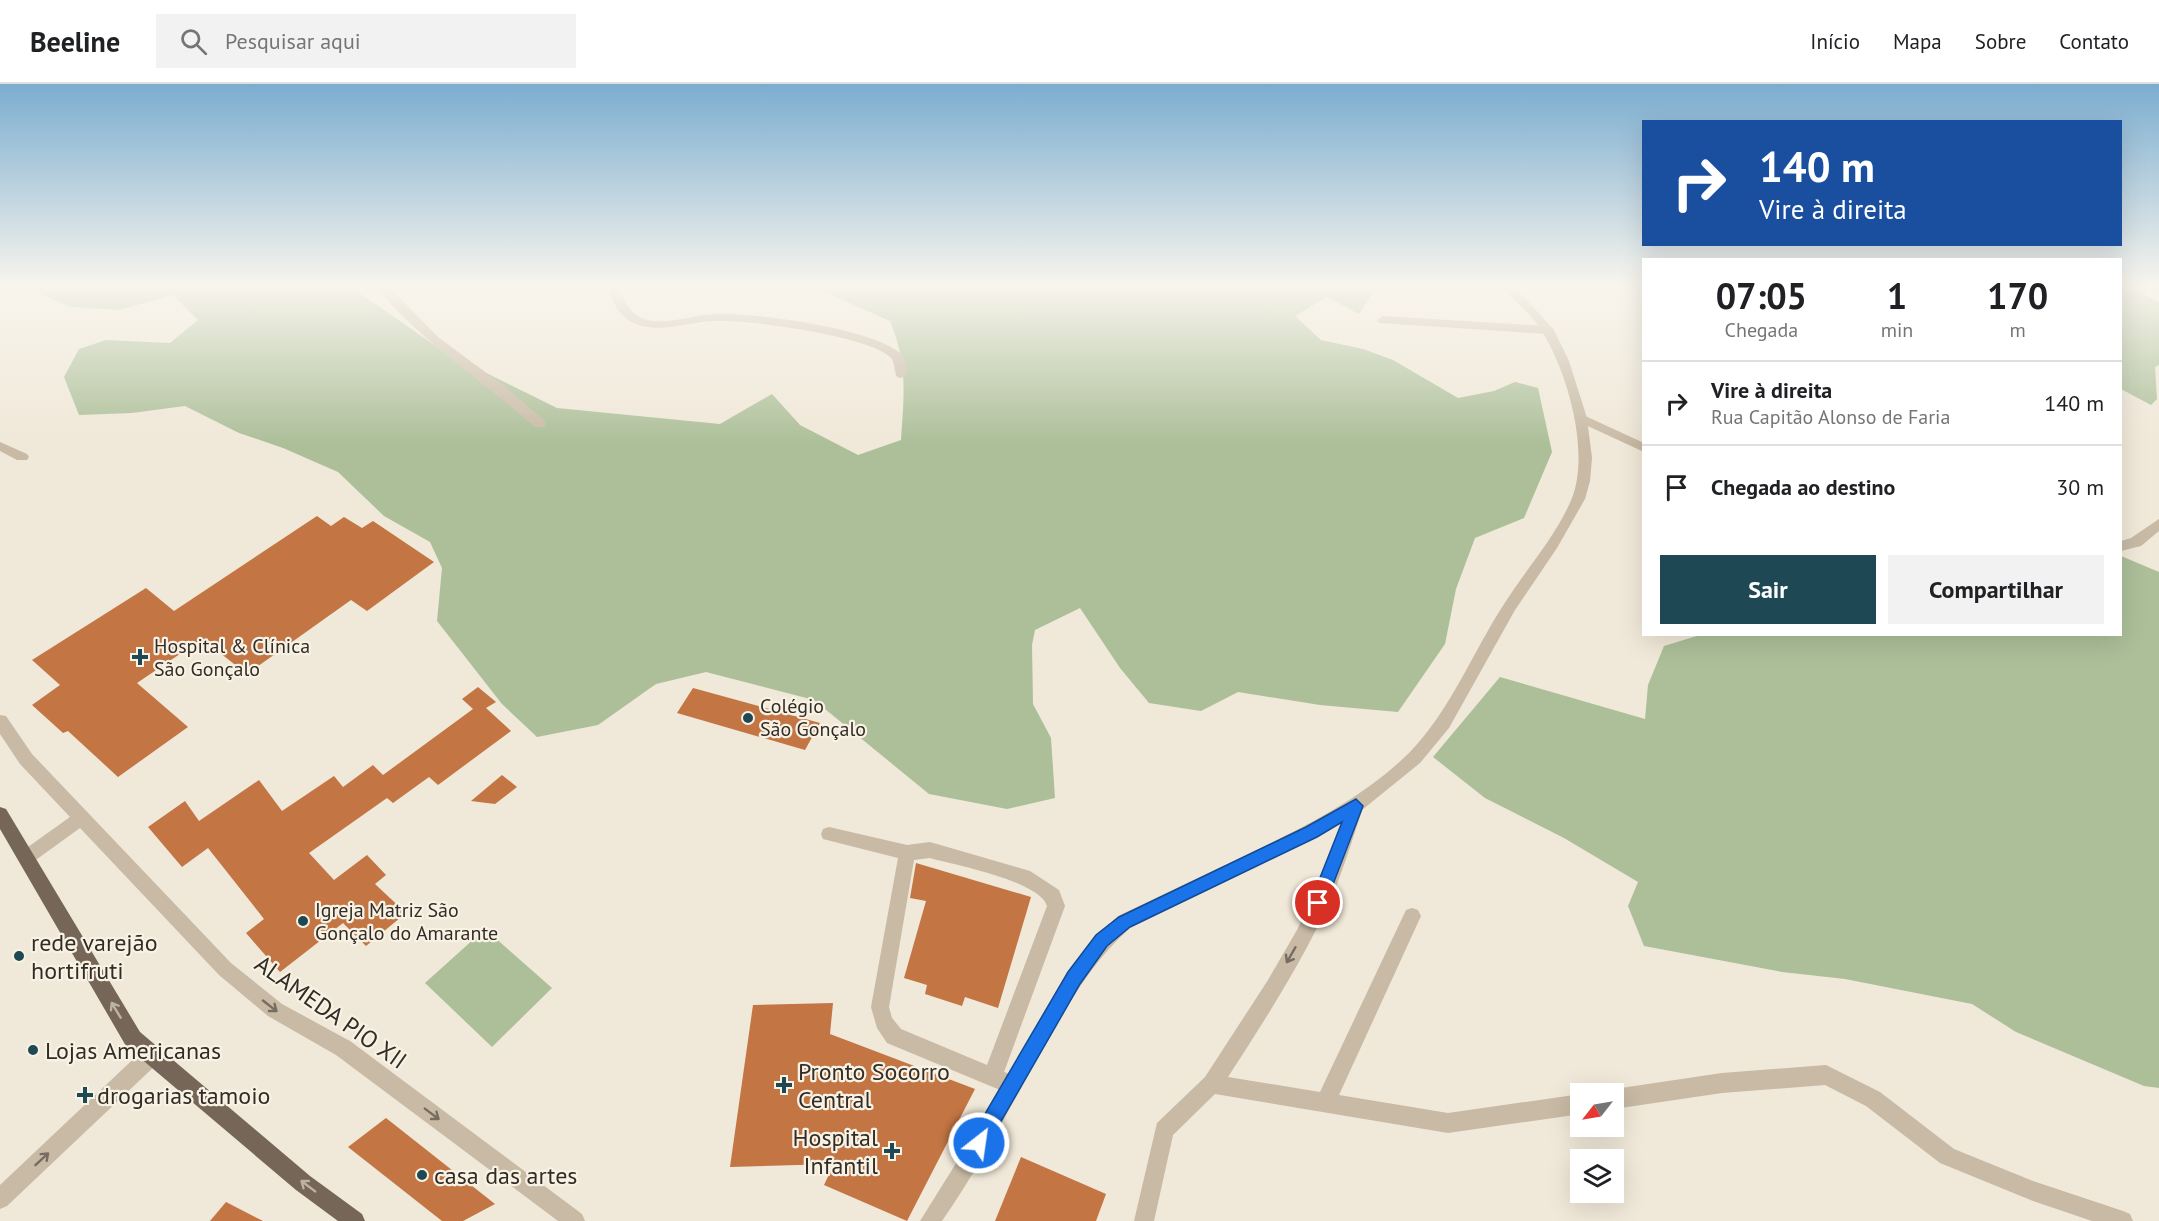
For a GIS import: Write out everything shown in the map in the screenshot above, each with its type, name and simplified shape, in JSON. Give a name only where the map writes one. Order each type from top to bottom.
[{"type":"main road","points":[[0,814],[133,1039],[303,1183],[355,1221]]},
{"type":"street","points":[[432,338],[488,379],[540,424]]},
{"type":"street","points":[[858,338],[888,350],[898,358],[901,374]]},
{"type":"street","points":[[930,1221],[1074,978],[1101,940],[1124,922],[1311,832],[1356,806],[1414,758],[1443,723],[1510,606],[1578,499],[1583,481],[1585,458],[1581,418],[1563,361],[1552,338]]},
{"type":"street","points":[[1581,418],[1642,447]]},
{"type":"street","points":[[0,446],[22,457]]},
{"type":"street","points":[[2122,546],[2136,542],[2159,524]]},
{"type":"street","name":"ALAMEDA PIO XII","points":[[0,721],[26,759],[225,969],[275,1010],[344,1048],[575,1221]]},
{"type":"street","points":[[1144,1221],[1164,1130],[1212,1084],[1299,942],[1328,884],[1356,806]]},
{"type":"street","points":[[27,857],[81,818]]},
{"type":"street","points":[[829,834],[907,853],[930,850],[1030,879],[1053,896],[1056,906],[993,1075]]},
{"type":"street","points":[[907,853],[880,1007],[884,1022],[894,1036],[993,1075],[1012,1085]]},
{"type":"street","points":[[1326,1102],[1412,916]]},
{"type":"street","points":[[0,1199],[151,1056]]},
{"type":"street","points":[[1624,1098],[1722,1083],[1826,1076],[1873,1099],[1947,1156],[2033,1191],[2123,1221]]},
{"type":"street","points":[[1212,1084],[1448,1123],[1570,1106]]},
{"type":"green space","points":[[176,338],[424,338],[446,353],[557,408],[720,424],[772,394],[800,425],[858,455],[901,440],[903,379],[896,338],[1319,338],[1363,349],[1393,360],[1458,398],[1494,391],[1515,382],[1538,388],[1552,452],[1524,518],[1475,538],[1456,589],[1445,644],[1398,712],[1320,705],[1238,692],[1201,711],[1149,703],[1120,668],[1080,608],[1035,630],[1032,645],[1033,704],[1051,738],[1055,798],[1007,809],[929,794],[814,700],[706,672],[656,684],[598,725],[537,737],[502,704],[437,621],[442,568],[430,542],[384,516],[338,472],[283,448],[239,433],[185,406],[132,413],[79,415],[64,377],[79,349],[106,340],[170,343]]},
{"type":"green space","points":[[2122,338],[2159,338],[2159,365],[2155,367],[2157,399],[2151,405],[2122,390]]},
{"type":"green space","points":[[2122,556],[2159,572],[2159,1088],[2144,1086],[2016,1032],[1972,1004],[1845,979],[1782,972],[1644,946],[1628,906],[1638,882],[1564,838],[1485,798],[1433,757],[1500,677],[1645,719],[1648,685],[1664,646],[1697,636],[2122,636]]},
{"type":"green space","points":[[485,929],[552,988],[492,1047],[425,983]]},
{"type":"building","name":"Hospital & Clínica São Gonçalo","points":[[317,516],[331,526],[344,517],[362,528],[373,521],[434,562],[367,611],[351,600],[247,674],[202,639],[137,683],[188,727],[118,777],[68,731],[63,733],[32,705],[60,685],[32,660],[146,588],[174,611]]},
{"type":"building","points":[[478,687],[496,702],[486,708],[511,731],[438,785],[429,777],[393,803],[387,798],[309,853],[334,880],[367,855],[386,875],[375,884],[406,913],[366,946],[343,923],[280,972],[246,933],[264,919],[208,848],[182,867],[148,827],[185,801],[199,821],[259,780],[282,811],[334,776],[343,787],[373,765],[383,775],[473,709],[462,699]]},
{"type":"building","name":"Colégio São Gonçalo","points":[[693,688],[820,723],[805,750],[677,713]]},
{"type":"building","points":[[502,775],[517,787],[495,804],[471,801]]},
{"type":"building","points":[[916,863],[1031,897],[998,1008],[965,997],[962,1006],[925,994],[927,985],[904,978],[926,901],[910,898]]},
{"type":"building","points":[[833,1003],[830,1034],[975,1089],[907,1221],[824,1185],[834,1164],[730,1167],[753,1005]]},
{"type":"building","name":"casa das artes","points":[[386,1118],[495,1204],[463,1221],[442,1221],[348,1147]]},
{"type":"building","points":[[1021,1157],[1106,1194],[1096,1221],[995,1221]]},
{"type":"building","points":[[226,1202],[263,1221],[210,1221]]},
{"type":"place","name":"Hospital & Clínica São Gonçalo","points":[[140,657]]},
{"type":"place","name":"Colégio São Gonçalo","points":[[748,718]]},
{"type":"place","name":"Igreja Matriz São Gonçalo do Amarante","points":[[303,921]]},
{"type":"place","name":"rede varejão hortifruti","points":[[19,956]]},
{"type":"place","name":"Lojas Americanas","points":[[33,1050]]},
{"type":"place","name":"Pronto Socorro Central","points":[[784,1085]]},
{"type":"place","name":"drogarias tamoio","points":[[85,1095]]},
{"type":"place","name":"Hospital Infantil","points":[[892,1151]]},
{"type":"place","name":"casa das artes","points":[[422,1175]]},
{"type":"route","points":[[979,1143],[1074,978],[1101,940],[1124,922],[1311,832],[1356,806],[1328,884],[1318,903]]}]
